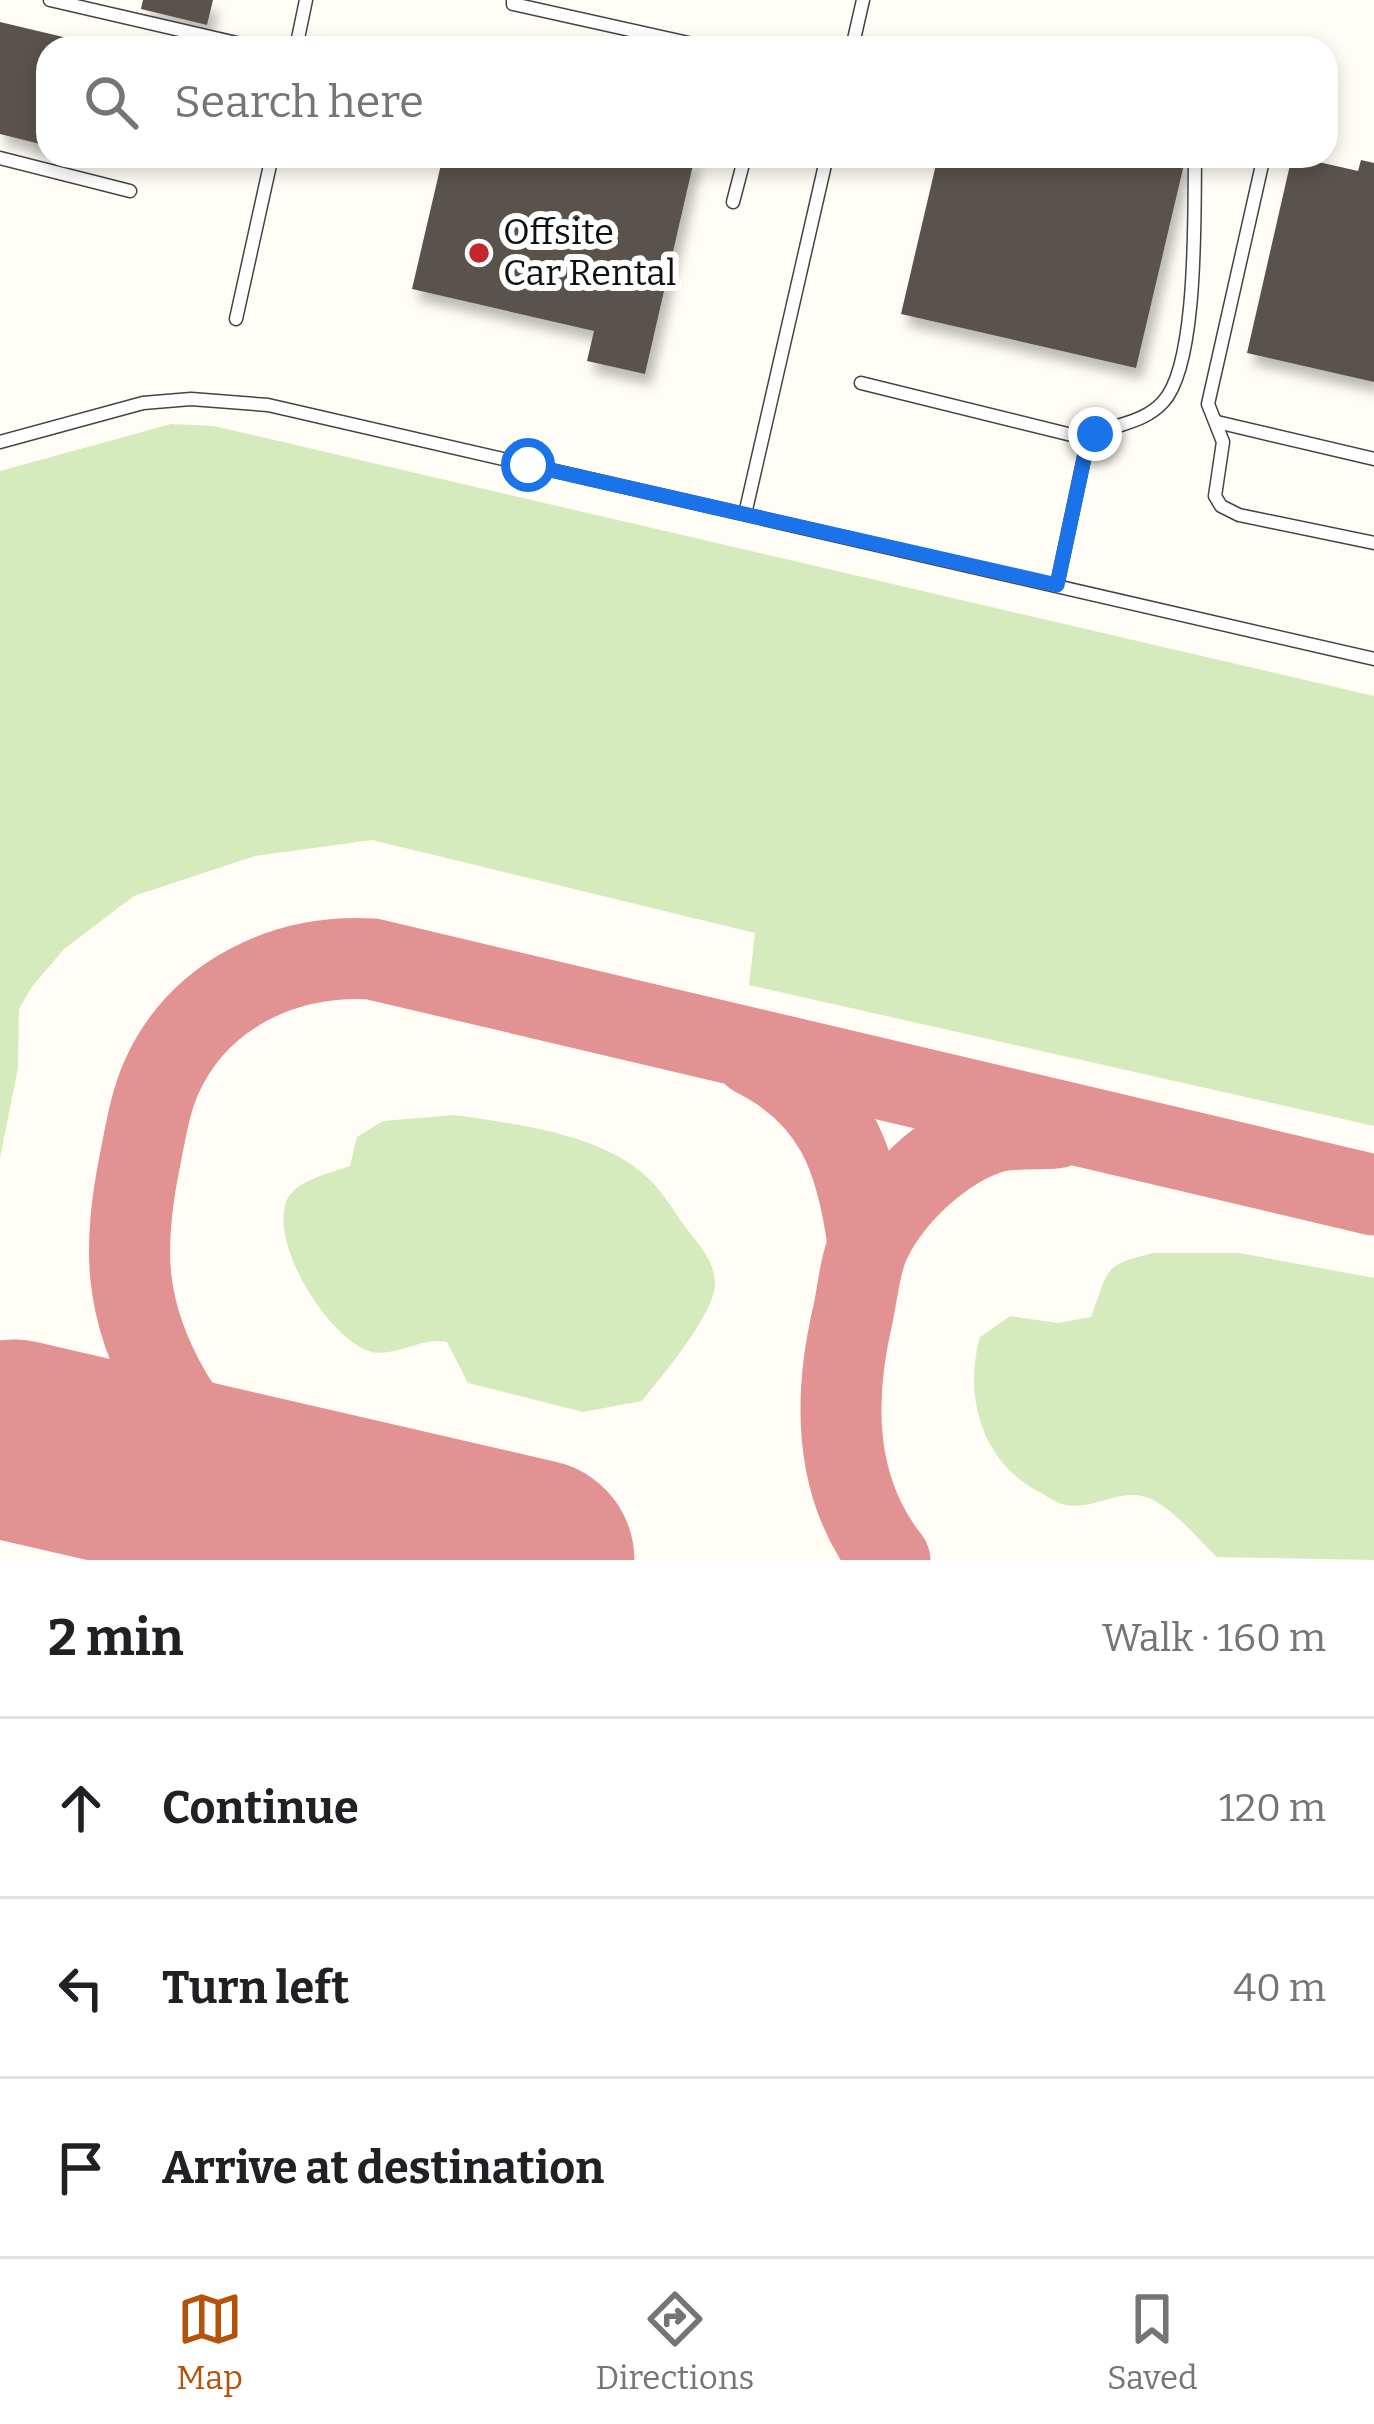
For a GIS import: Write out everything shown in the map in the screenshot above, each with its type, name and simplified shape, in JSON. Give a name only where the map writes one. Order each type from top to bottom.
[{"type":"lane","points":[[50,0],[204,36]]},
{"type":"lane","points":[[115,16],[118,0]]},
{"type":"lane","points":[[298,36],[306,0]]},
{"type":"lane","points":[[512,0],[513,4],[657,36]]},
{"type":"lane","points":[[855,36],[863,0]]},
{"type":"lane","points":[[0,158],[36,167]]},
{"type":"lane","points":[[39,168],[130,191]]},
{"type":"lane","points":[[236,319],[269,168]]},
{"type":"lane","points":[[733,202],[742,168]]},
{"type":"lane","points":[[745,514],[824,168]]},
{"type":"lane","points":[[861,383],[1088,440],[1150,414],[1167,398],[1176,376],[1190,302],[1195,168]]},
{"type":"lane","points":[[1261,168],[1208,404],[1222,442],[1215,496],[1221,506],[1239,515],[1374,543]]},
{"type":"lane","points":[[0,442],[143,403],[191,400],[268,406],[1374,659]]},
{"type":"lane","points":[[1217,422],[1374,459]]},
{"type":"lane","points":[[1057,585],[1088,440]]},
{"type":"green space","points":[[171,424],[214,426],[1374,696],[1374,1126],[749,985],[755,933],[372,840],[255,856],[134,896],[64,949],[19,1009],[18,1068],[0,1158],[0,471]]},
{"type":"green space","points":[[454,1115],[560,1134],[612,1153],[653,1183],[705,1254],[715,1284],[706,1312],[642,1401],[583,1412],[468,1383],[447,1342],[375,1353],[366,1350],[335,1326],[305,1286],[283,1220],[290,1194],[314,1178],[350,1166],[357,1137],[383,1121]]},
{"type":"green space","points":[[1154,1253],[1239,1253],[1374,1278],[1374,1560],[1217,1557],[1155,1501],[1133,1495],[1077,1506],[1063,1504],[1021,1480],[991,1446],[976,1405],[975,1360],[980,1337],[1010,1316],[1058,1323],[1091,1317],[1109,1272],[1124,1261]]},
{"type":"building","points":[[143,0],[213,0],[207,25],[141,9]]},
{"type":"building","points":[[0,22],[59,36],[36,36],[36,143],[0,134]]},
{"type":"building","points":[[1361,160],[1374,163],[1374,382],[1247,353],[1289,168],[1338,166],[1358,171]]},
{"type":"building","points":[[440,168],[692,168],[645,374],[587,361],[594,331],[412,289]]},
{"type":"building","points":[[935,168],[1183,168],[1136,368],[901,314]]},
{"type":"taxiway","points":[[339,1515],[247,1464],[185,1413],[143,1334],[131,1277],[135,1188],[162,1076],[178,1047],[222,1001],[278,972],[308,963],[372,959],[1374,1195]]},
{"type":"taxiway","points":[[754,1056],[804,1090],[837,1134],[857,1185],[868,1244]]},
{"type":"taxiway","points":[[890,1560],[857,1503],[843,1442],[842,1378],[867,1250],[905,1191],[955,1150],[998,1131],[1056,1128]]},
{"type":"runway","points":[[14,1440],[534,1560]]},
{"type":"place","name":"Offsite Car Rental","points":[[479,253]]},
{"type":"route","points":[[528,465],[1057,585],[1088,440],[1095,434]]}]
